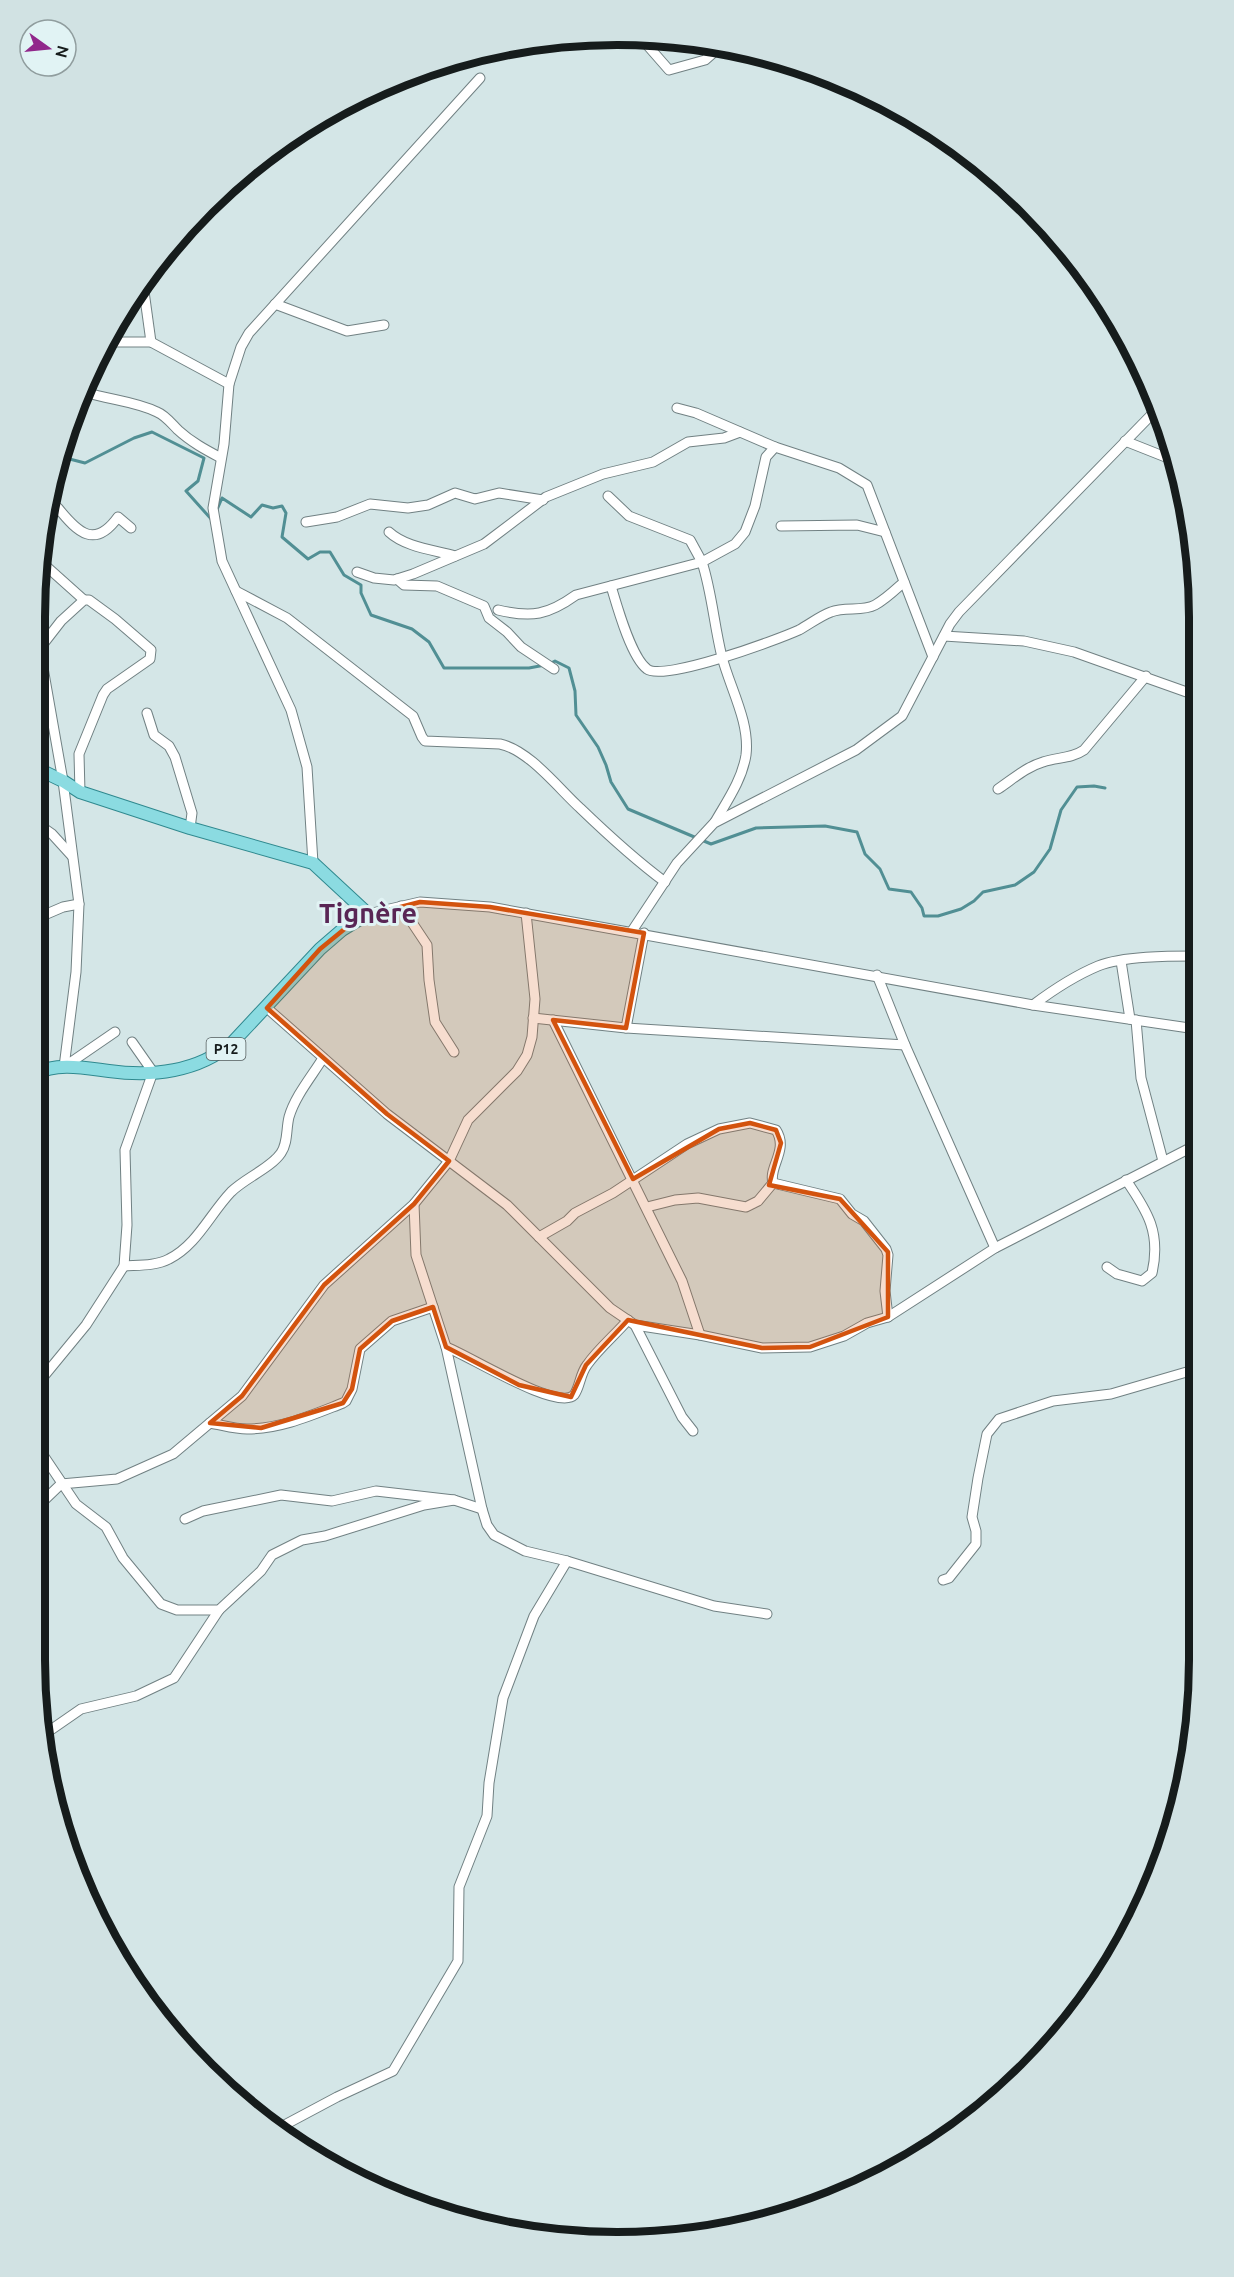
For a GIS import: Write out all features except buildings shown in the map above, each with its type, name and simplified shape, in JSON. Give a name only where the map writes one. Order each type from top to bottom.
[{"type":"main road","points":[[45,772],[80,792],[189,828],[313,863],[368,914]]},
{"type":"main road","name":"P12","points":[[45,1072],[64,1067],[132,1073],[176,1070],[219,1054],[267,1008],[320,949],[342,930],[368,914]]},
{"type":"street","points":[[648,46],[669,70],[705,60],[713,53]]},
{"type":"street","points":[[313,863],[307,767],[291,710],[222,561],[213,508],[229,384],[241,347],[249,333],[480,78]]},
{"type":"street","points":[[144,294],[151,342]]},
{"type":"street","points":[[275,304],[347,331],[384,325]]},
{"type":"street","points":[[116,342],[151,342],[229,384]]},
{"type":"street","points":[[91,394],[103,398],[124,400],[160,412],[186,436],[221,458]]},
{"type":"street","points":[[677,408],[696,413],[775,447],[840,468],[867,485],[933,657]]},
{"type":"street","points":[[714,824],[856,750],[902,716],[959,612],[1152,414]]},
{"type":"street","points":[[357,572],[374,578],[397,579],[484,544],[543,500],[603,474],[653,462],[688,442],[724,438],[740,432]]},
{"type":"street","points":[[1125,441],[1166,457]]},
{"type":"street","points":[[498,610],[520,615],[544,614],[576,595],[702,562],[735,544],[745,532],[755,506],[766,458],[775,447]]},
{"type":"street","points":[[306,522],[337,518],[370,504],[408,508],[428,505],[455,493],[475,499],[499,493],[543,500]]},
{"type":"street","points":[[608,496],[629,516],[690,540],[702,562],[722,656],[745,731],[746,755],[737,785],[714,824],[677,863],[632,931]]},
{"type":"street","points":[[56,508],[73,527],[85,534],[97,536],[109,529],[118,517],[131,528]]},
{"type":"street","points":[[781,526],[857,525],[885,532]]},
{"type":"street","points":[[389,532],[412,544],[454,556]]},
{"type":"street","points":[[47,567],[84,600],[89,600],[148,646],[151,654],[150,659],[107,689],[103,695],[79,754],[80,792]]},
{"type":"street","points":[[397,579],[404,585],[437,586],[484,606],[489,618],[521,646],[554,669]]},
{"type":"street","points":[[611,586],[631,644],[648,671],[659,673],[675,671],[766,644],[799,630],[831,611],[873,606],[904,582]]},
{"type":"street","points":[[236,591],[287,618],[413,716],[425,741],[500,744],[512,748],[540,770],[635,860],[665,882]]},
{"type":"street","points":[[45,642],[61,621],[84,600]]},
{"type":"street","points":[[944,636],[1024,641],[1074,652],[1189,693]]},
{"type":"street","points":[[998,789],[1029,767],[1045,761],[1071,757],[1084,750],[1146,676]]},
{"type":"street","points":[[45,677],[63,781],[79,904],[76,972],[64,1067]]},
{"type":"street","points":[[147,713],[154,735],[169,746],[175,757],[192,813],[189,828]]},
{"type":"street","points":[[45,829],[72,856]]},
{"type":"street","points":[[368,914],[420,902],[490,907],[645,933],[1033,1005],[1189,1028]]},
{"type":"street","points":[[45,915],[63,906],[79,904]]},
{"type":"street","points":[[401,906],[427,945],[435,1022],[454,1052]]},
{"type":"street","points":[[45,1499],[61,1484],[117,1479],[173,1454],[242,1396],[324,1285],[414,1204],[449,1161],[468,1120],[517,1071],[526,1055],[532,1037],[535,999],[526,913]]},
{"type":"street","points":[[626,1028],[645,933]]},
{"type":"street","points":[[1033,1005],[1065,982],[1100,965],[1169,956],[1189,956]]},
{"type":"street","points":[[1121,961],[1133,1019],[1141,1078],[1163,1161]]},
{"type":"street","points":[[877,975],[905,1046],[994,1248]]},
{"type":"street","points":[[267,1008],[387,1114],[507,1205],[610,1308],[631,1323],[762,1348],[810,1347],[844,1336],[867,1323],[888,1317],[994,1248],[1189,1149]]},
{"type":"street","points":[[533,1018],[626,1028],[905,1046]]},
{"type":"street","points":[[552,1020],[682,1281],[700,1335]]},
{"type":"street","points":[[64,1067],[115,1032]]},
{"type":"street","points":[[45,1375],[86,1325],[124,1266],[127,1226],[125,1150],[153,1072],[132,1042]]},
{"type":"street","points":[[124,1266],[148,1265],[169,1259],[191,1242],[230,1193],[249,1177],[268,1166],[280,1154],[284,1146],[289,1116],[323,1058]]},
{"type":"street","points":[[539,1237],[567,1221],[575,1213],[613,1193],[687,1144],[726,1126],[750,1123],[776,1130],[781,1138],[779,1156],[772,1177],[773,1183]]},
{"type":"street","points":[[1107,1267],[1117,1274],[1142,1281],[1152,1273],[1155,1246],[1153,1226],[1126,1180]]},
{"type":"street","points":[[647,1207],[675,1200],[698,1198],[746,1207],[758,1200],[773,1183]]},
{"type":"street","points":[[773,1183],[840,1199],[852,1214],[864,1221],[888,1252],[885,1291],[888,1317]]},
{"type":"street","points":[[414,1204],[416,1255],[446,1347],[482,1509],[487,1525],[494,1535],[525,1551],[567,1561],[714,1606],[767,1614]]},
{"type":"street","points":[[210,1423],[246,1429],[261,1428],[288,1423],[343,1403],[352,1389],[360,1349],[392,1321],[433,1307]]},
{"type":"street","points":[[446,1347],[458,1351],[519,1385],[567,1398],[574,1395],[586,1365],[631,1323]]},
{"type":"street","points":[[631,1323],[682,1417],[693,1431]]},
{"type":"street","points":[[943,1580],[949,1578],[976,1544],[976,1531],[972,1517],[978,1479],[987,1434],[999,1419],[1053,1401],[1111,1394],[1189,1371]]},
{"type":"street","points":[[45,1459],[76,1504],[106,1527],[123,1557],[161,1605],[177,1610],[219,1610]]},
{"type":"street","points":[[185,1519],[203,1511],[281,1495],[332,1501],[376,1491],[454,1500],[482,1509]]},
{"type":"street","points":[[50,1731],[81,1709],[136,1696],[174,1678],[219,1610],[261,1571],[272,1555],[302,1540],[325,1536],[424,1505],[454,1500]]},
{"type":"street","points":[[284,2125],[393,2071],[458,1961],[459,1887],[487,1816],[489,1783],[503,1698],[534,1616],[567,1561]]},
{"type":"highlighted area","points":[[420,902],[490,907],[644,933],[626,1028],[553,1020],[633,1179],[719,1129],[750,1123],[776,1130],[781,1143],[769,1185],[840,1199],[888,1252],[888,1317],[810,1347],[762,1348],[628,1320],[586,1365],[571,1397],[519,1385],[446,1347],[433,1307],[392,1321],[360,1349],[352,1389],[343,1403],[261,1428],[210,1423],[242,1396],[324,1285],[414,1204],[449,1161],[387,1114],[267,1008],[320,949],[358,918]]},
{"type":"waterway","points":[[67,458],[85,463],[134,438],[152,432],[204,458],[198,481],[186,491],[212,520]]},
{"type":"waterway","points":[[216,512],[222,498],[251,517],[262,505],[273,508],[282,506],[286,513],[282,537],[308,559],[320,552],[330,552],[344,575],[361,585],[361,593],[371,615],[412,629],[429,642],[444,668],[529,668],[545,665]]},
{"type":"waterway","points":[[551,663],[555,661],[569,668],[575,691],[576,715],[598,747],[611,782],[628,809],[711,844],[756,828],[825,826],[857,832],[865,854],[880,869],[889,889],[911,892],[922,908],[924,916],[938,916],[961,909],[983,892],[1015,885],[1034,872],[1050,849],[1061,810],[1077,787],[1105,788]]},
{"type":"district","name":"Tignère","points":[[368,914]]}]
